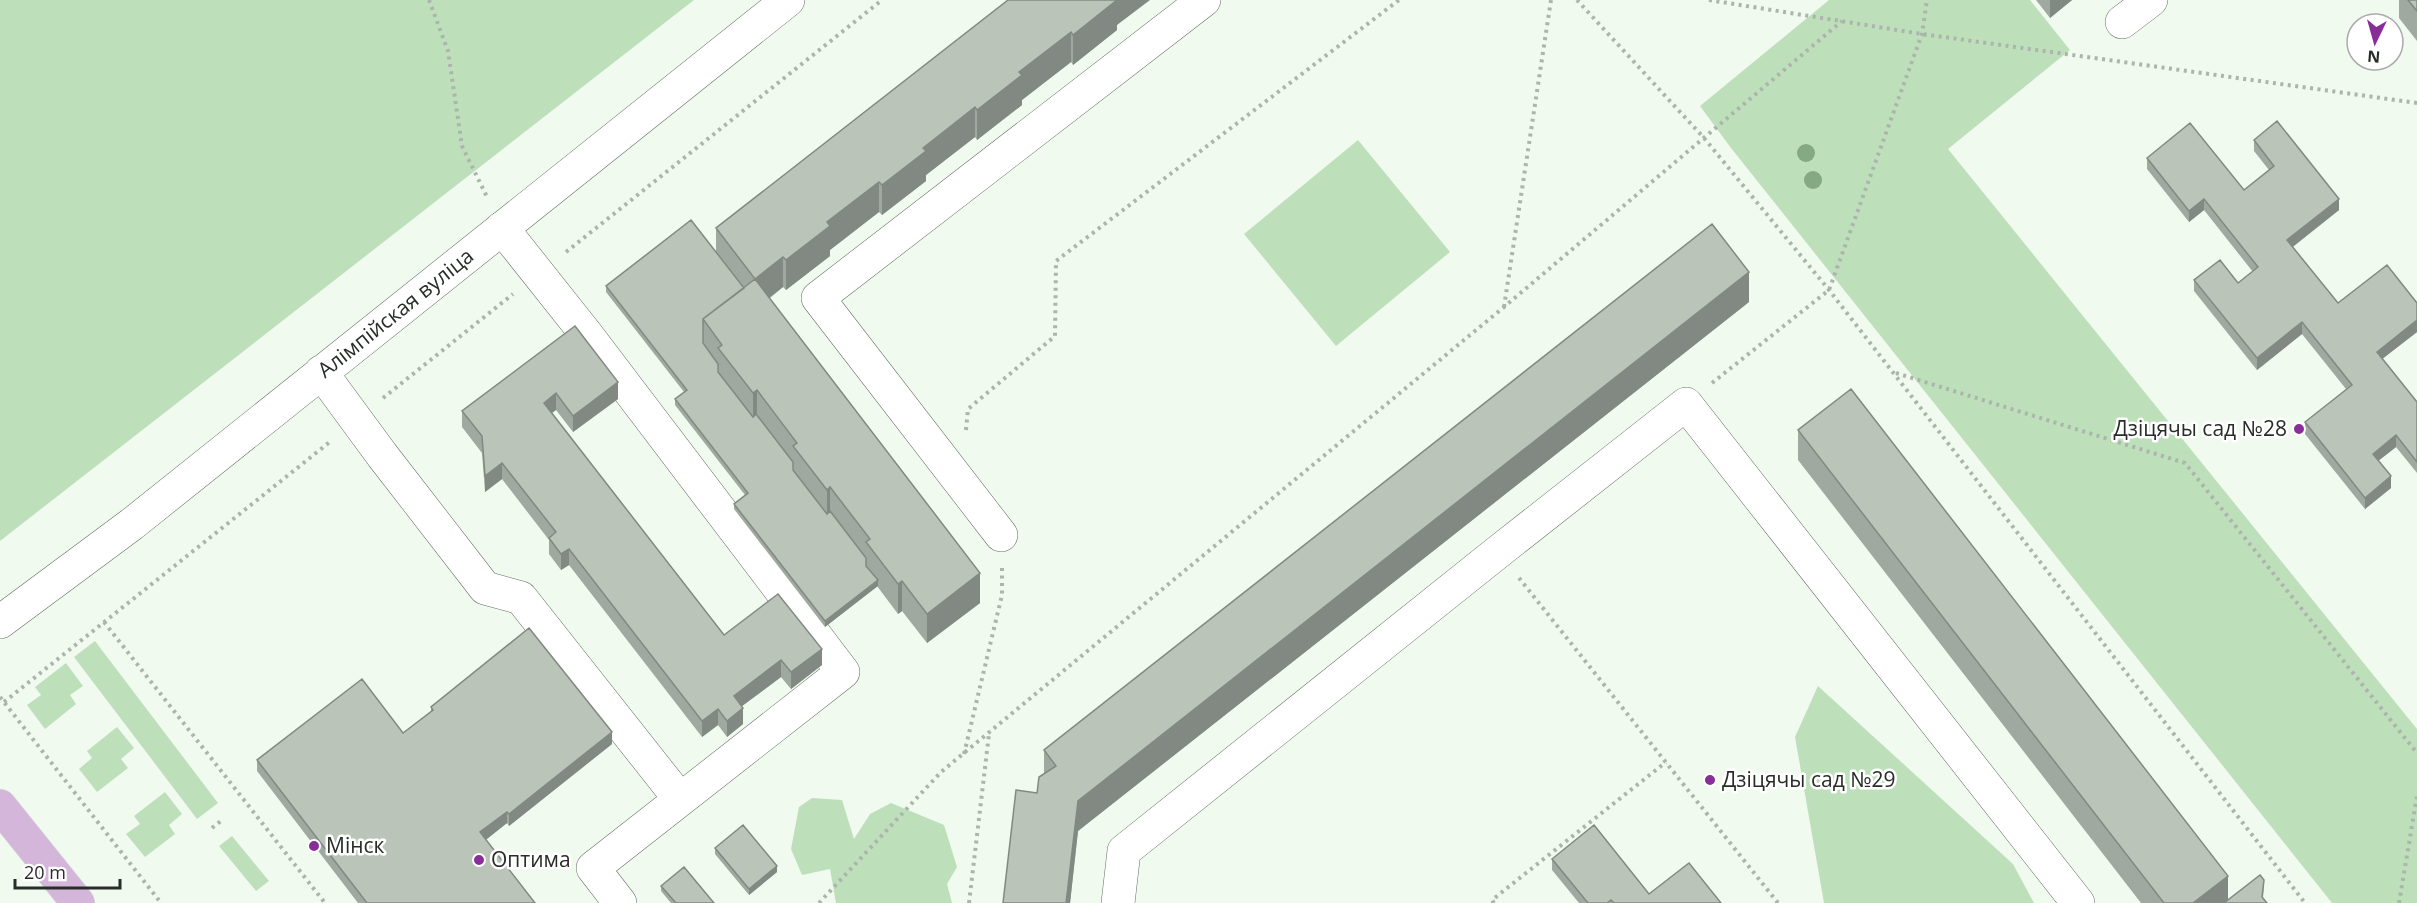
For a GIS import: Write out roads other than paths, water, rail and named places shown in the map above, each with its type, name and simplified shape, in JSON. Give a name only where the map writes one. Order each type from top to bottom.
[{"type":"main road","points":[[0,806],[78,903]]},
{"type":"street","name":"Алімпійская вуліца","points":[[0,622],[132,524],[789,0]]},
{"type":"street","points":[[1000,535],[818,298],[1204,0]]},
{"type":"street","points":[[2122,22],[2151,0]]},
{"type":"street","points":[[502,228],[587,335],[843,672],[679,798],[594,868],[620,903]]},
{"type":"street","points":[[321,372],[485,588],[521,598],[679,798]]},
{"type":"street","points":[[1118,903],[1124,851],[1686,404],[2078,903]]},
{"type":"place","name":"Дзіцячы сад №28","points":[[2299,429]]},
{"type":"place","name":"Дзіцячы сад №29","points":[[1710,780]]},
{"type":"place","name":"Мінск","points":[[314,846]]},
{"type":"place","name":"Оптима","points":[[479,860]]}]
